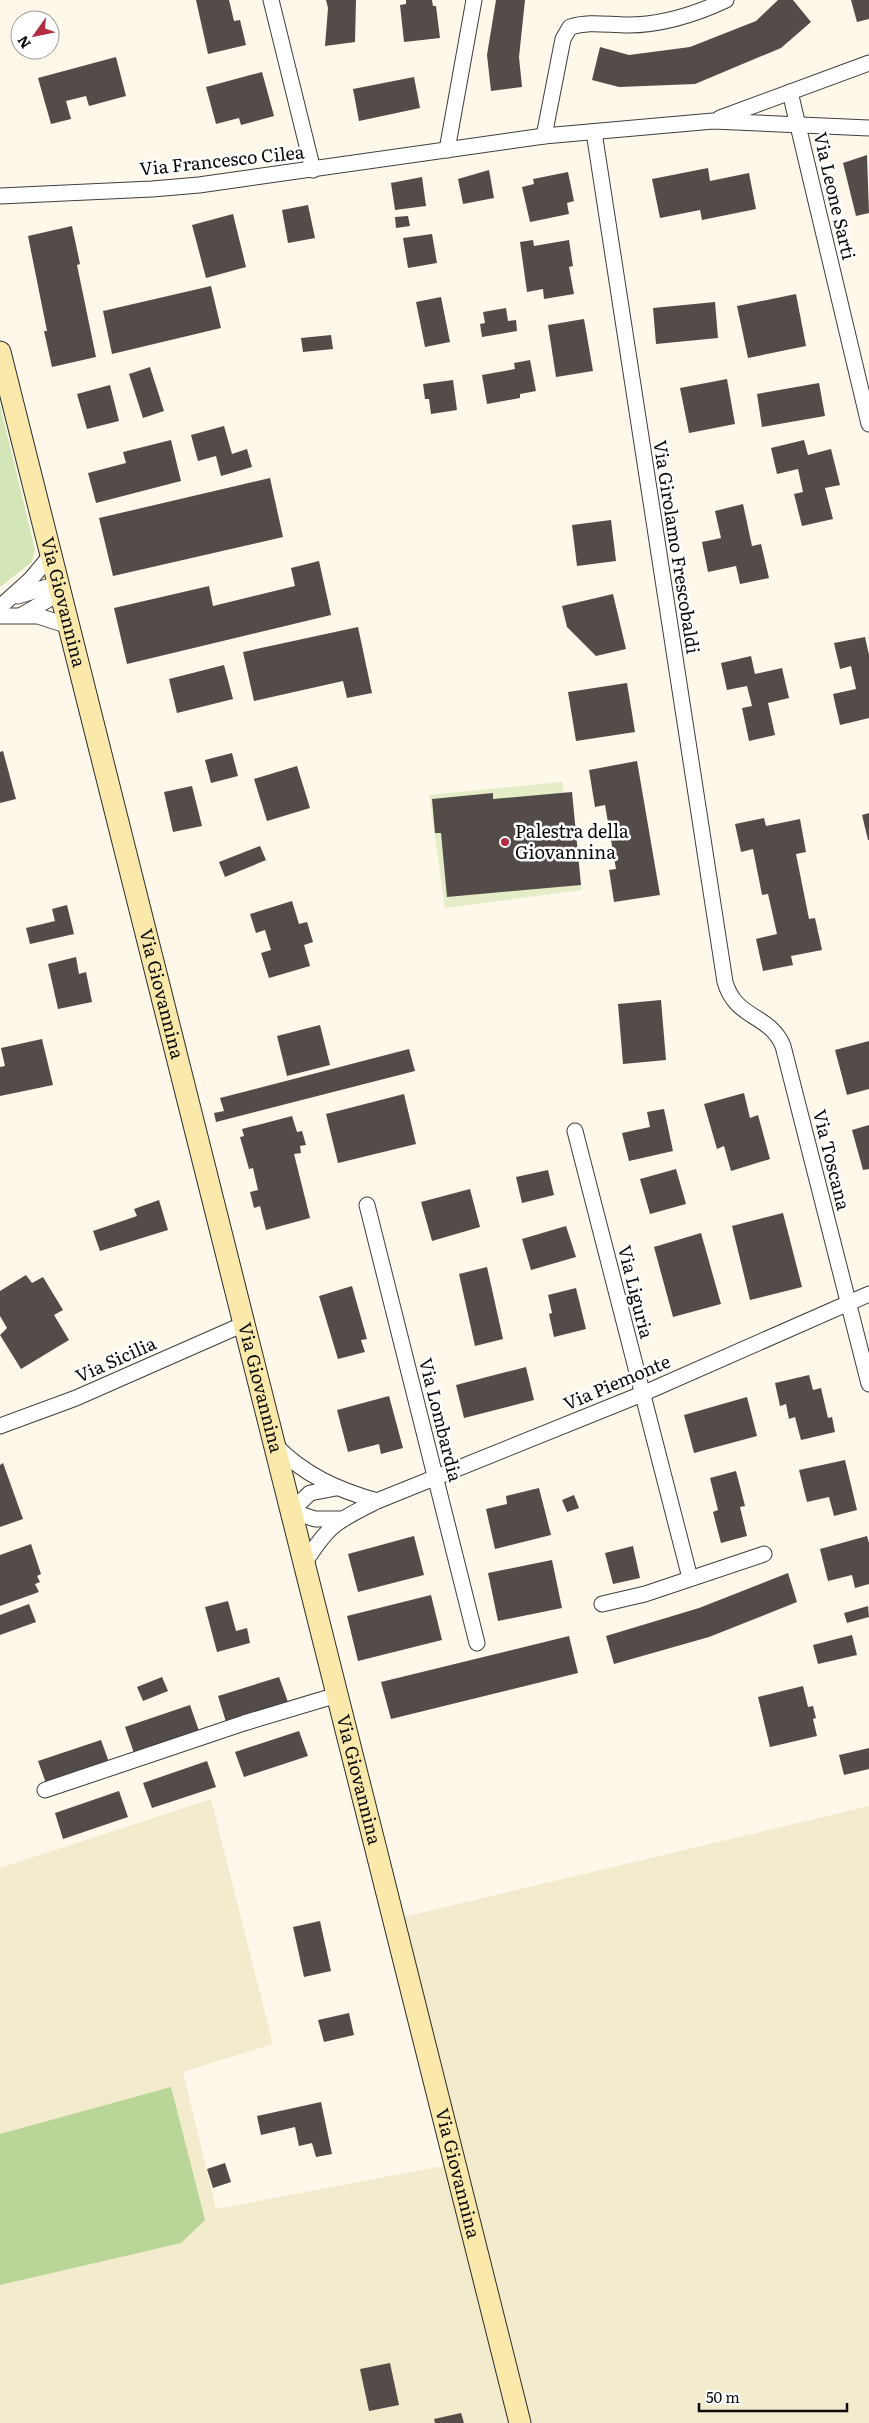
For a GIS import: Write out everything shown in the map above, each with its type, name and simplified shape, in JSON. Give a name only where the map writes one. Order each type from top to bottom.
[{"type":"street","points":[[271,0],[313,170]]},
{"type":"street","points":[[447,150],[474,0]]},
{"type":"street","points":[[544,136],[563,39],[570,27],[591,23],[628,25],[657,22],[701,11],[726,0]]},
{"type":"street","name":"Via Francesco Cilea","points":[[713,121],[869,63]]},
{"type":"street","name":"Via Leone Sarti","points":[[790,92],[869,424]]},
{"type":"street","name":"Via Francesco Cilea","points":[[0,196],[152,189],[313,170],[544,136],[713,121],[869,128]]},
{"type":"street","name":"Via Girolamo Frescobaldi","points":[[594,132],[722,968]]},
{"type":"street","name":"Via Giovannina","points":[[0,357],[6,401],[60,590],[520,2423]]},
{"type":"street","points":[[2,609],[51,555]]},
{"type":"street","points":[[2,609],[37,588],[47,587],[60,590]]},
{"type":"street","points":[[22,615],[42,604],[60,590]]},
{"type":"street","points":[[2,609],[22,615],[38,616],[69,626]]},
{"type":"street","name":"Via Toscana","points":[[722,968],[731,998],[742,1010],[770,1026],[783,1046],[869,1384]]},
{"type":"street","name":"Via Liguria","points":[[575,1131],[690,1578]]},
{"type":"street","name":"Via Lombardia","points":[[367,1205],[477,1643]]},
{"type":"street","name":"Via Piemonte","points":[[304,1564],[320,1539],[340,1519],[377,1501],[642,1394],[869,1294]]},
{"type":"street","name":"Via Sicilia","points":[[0,1426],[56,1407],[244,1324]]},
{"type":"street","points":[[274,1444],[301,1468],[336,1488],[377,1501]]},
{"type":"street","points":[[291,1511],[310,1493],[336,1488]]},
{"type":"street","name":"Via Piemonte","points":[[291,1511],[315,1519],[340,1519]]},
{"type":"street","points":[[602,1604],[644,1594],[764,1554]]},
{"type":"street","points":[[44,1790],[244,1722],[338,1695]]},
{"type":"shaded area","points":[[211,1799],[273,2044],[183,2072],[216,2209],[448,2165],[395,1919],[869,1806],[869,2423],[0,2423],[0,1868]]},
{"type":"green space","points":[[0,405],[35,549],[32,562],[0,587]]},
{"type":"green space","name":"Palestra della Giovannina","points":[[562,782],[582,890],[445,908],[429,795]]},
{"type":"green space","points":[[171,2087],[205,2220],[181,2243],[0,2285],[0,2134]]},
{"type":"building","points":[[196,0],[229,0],[234,21],[240,20],[246,45],[208,54]]},
{"type":"building","points":[[326,0],[356,0],[355,42],[325,46],[328,8]]},
{"type":"building","points":[[406,0],[432,0],[433,6],[436,6],[440,38],[404,42],[400,5],[406,4]]},
{"type":"building","points":[[496,0],[525,0],[519,57],[522,87],[491,91],[487,55]]},
{"type":"building","points":[[778,0],[793,0],[811,22],[781,48],[695,84],[619,87],[592,80],[600,47],[629,55],[690,47],[756,21]]},
{"type":"building","points":[[851,0],[869,0],[869,19],[857,22]]},
{"type":"building","points":[[116,57],[126,96],[89,106],[86,96],[66,101],[71,119],[51,124],[38,78]]},
{"type":"building","points":[[262,72],[274,116],[241,125],[239,118],[216,124],[206,87]]},
{"type":"building","points":[[414,77],[420,108],[359,121],[353,89]]},
{"type":"building","points":[[867,155],[869,213],[856,216],[843,163]]},
{"type":"building","points":[[708,168],[710,181],[749,173],[756,209],[702,220],[700,210],[660,218],[652,179]]},
{"type":"building","points":[[489,170],[494,198],[463,204],[458,179]]},
{"type":"building","points":[[568,172],[574,201],[567,203],[569,214],[530,222],[522,187],[534,184],[533,179]]},
{"type":"building","points":[[422,177],[426,206],[395,210],[391,183]]},
{"type":"building","points":[[308,205],[315,238],[288,243],[282,210]]},
{"type":"building","points":[[233,214],[246,267],[206,278],[192,225]]},
{"type":"building","points":[[408,216],[410,226],[396,228],[395,217]]},
{"type":"building","points":[[72,226],[80,264],[77,265],[96,357],[52,367],[44,331],[47,331],[28,236]]},
{"type":"building","points":[[432,234],[437,263],[408,268],[403,238]]},
{"type":"building","points":[[533,240],[534,246],[569,240],[573,266],[569,267],[574,294],[544,299],[543,289],[527,292],[520,242]]},
{"type":"building","points":[[211,286],[221,328],[112,354],[103,311]]},
{"type":"building","points":[[796,294],[806,346],[748,358],[737,306]]},
{"type":"building","points":[[441,297],[450,342],[425,347],[416,302]]},
{"type":"building","points":[[715,302],[718,338],[656,344],[653,308]]},
{"type":"building","points":[[506,308],[508,321],[516,320],[517,331],[482,337],[480,324],[485,323],[483,312]]},
{"type":"building","points":[[584,319],[593,371],[556,377],[548,325]]},
{"type":"building","points":[[331,335],[333,349],[303,352],[301,338]]},
{"type":"building","points":[[530,360],[536,391],[520,394],[520,398],[487,404],[482,375],[515,369],[514,363]]},
{"type":"building","points":[[150,367],[164,411],[143,418],[129,374]]},
{"type":"building","points":[[727,379],[735,424],[689,433],[680,388]]},
{"type":"building","points":[[453,380],[457,410],[431,414],[429,399],[425,399],[423,384]]},
{"type":"building","points":[[819,383],[825,416],[762,427],[757,394]]},
{"type":"building","points":[[110,385],[119,421],[87,429],[77,394]]},
{"type":"building","points":[[224,426],[232,454],[247,449],[252,467],[221,476],[216,456],[198,461],[191,435]]},
{"type":"building","points":[[171,440],[181,481],[96,503],[88,473],[126,463],[123,452]]},
{"type":"building","points":[[804,440],[808,455],[831,449],[840,485],[825,488],[833,519],[802,526],[794,494],[803,492],[798,469],[777,474],[771,448]]},
{"type":"building","points":[[270,478],[283,537],[113,576],[99,518]]},
{"type":"building","points":[[743,504],[752,546],[761,544],[769,578],[740,584],[736,566],[708,572],[702,542],[721,538],[715,511]]},
{"type":"building","points":[[611,520],[616,561],[577,566],[572,525]]},
{"type":"building","points":[[319,561],[331,615],[127,664],[114,608],[209,586],[213,606],[295,586],[291,568]]},
{"type":"building","points":[[613,594],[626,649],[596,656],[567,627],[562,606]]},
{"type":"building","points":[[358,627],[372,693],[347,698],[343,681],[254,701],[243,652]]},
{"type":"building","points":[[865,637],[869,655],[869,718],[840,725],[833,694],[856,689],[851,666],[840,669],[834,643]]},
{"type":"building","points":[[751,656],[755,674],[782,668],[789,698],[768,703],[775,735],[749,741],[742,708],[752,706],[747,686],[727,690],[721,663]]},
{"type":"building","points":[[224,665],[233,699],[177,713],[169,679]]},
{"type":"building","points":[[627,683],[635,732],[576,741],[568,692]]},
{"type":"building","points":[[3,751],[16,799],[0,803],[0,752]]},
{"type":"building","points":[[232,753],[238,776],[211,783],[205,760]]},
{"type":"building","points":[[637,761],[660,895],[614,902],[609,870],[616,869],[605,805],[595,807],[589,770]]},
{"type":"building","points":[[297,766],[310,808],[267,821],[254,779]]},
{"type":"building","points":[[192,786],[202,826],[173,832],[164,792]]},
{"type":"building","name":"Palestra della Giovannina","points":[[572,792],[581,885],[447,897],[441,833],[435,833],[432,799],[493,793],[493,799]]},
{"type":"building","points":[[869,813],[869,840],[868,840],[862,815]]},
{"type":"building","points":[[764,818],[766,826],[800,819],[806,852],[796,854],[809,919],[815,918],[822,950],[791,956],[793,965],[763,971],[756,939],[777,934],[768,894],[762,895],[753,849],[741,852],[735,824]]},
{"type":"building","points":[[260,846],[266,860],[225,877],[219,862]]},
{"type":"building","points":[[292,901],[299,924],[307,922],[313,942],[304,945],[310,966],[269,978],[261,953],[271,950],[265,930],[256,933],[250,914]]},
{"type":"building","points":[[67,905],[74,934],[30,944],[26,928],[55,921],[52,909]]},
{"type":"building","points":[[76,957],[79,974],[86,972],[92,1002],[58,1009],[48,964]]},
{"type":"building","points":[[661,1000],[666,1060],[623,1064],[618,1004]]},
{"type":"building","points":[[320,1025],[330,1065],[287,1076],[277,1036]]},
{"type":"building","points":[[42,1039],[53,1085],[0,1096],[0,1067],[5,1066],[1,1048]]},
{"type":"building","points":[[869,1041],[869,1089],[847,1095],[835,1050]]},
{"type":"building","points":[[409,1049],[415,1071],[216,1122],[214,1113],[224,1111],[220,1098]]},
{"type":"building","points":[[744,1093],[750,1118],[758,1115],[770,1159],[731,1171],[724,1146],[717,1149],[704,1104]]},
{"type":"building","points":[[404,1094],[416,1144],[338,1163],[326,1114]]},
{"type":"building","points":[[664,1109],[673,1151],[629,1161],[622,1133],[650,1127],[647,1112]]},
{"type":"building","points":[[292,1116],[297,1132],[302,1131],[306,1145],[300,1146],[301,1153],[294,1154],[310,1218],[266,1230],[260,1206],[254,1208],[250,1192],[258,1190],[253,1168],[249,1169],[240,1137],[244,1136],[242,1129]]},
{"type":"building","points":[[869,1125],[869,1169],[863,1170],[852,1130]]},
{"type":"building","points":[[676,1169],[686,1204],[650,1214],[640,1179]]},
{"type":"building","points":[[548,1170],[554,1195],[522,1203],[516,1177]]},
{"type":"building","points":[[470,1189],[480,1227],[432,1241],[421,1202]]},
{"type":"building","points":[[159,1200],[168,1230],[100,1251],[93,1231],[137,1216],[134,1209]]},
{"type":"building","points":[[783,1213],[802,1287],[750,1300],[732,1226]]},
{"type":"building","points":[[566,1226],[576,1257],[531,1270],[522,1239]]},
{"type":"building","points":[[701,1233],[721,1304],[673,1317],[654,1247]]},
{"type":"building","points":[[487,1267],[503,1339],[475,1346],[459,1274]]},
{"type":"building","points":[[26,1275],[32,1283],[43,1277],[63,1310],[54,1315],[69,1340],[21,1369],[0,1335],[7,1328],[0,1316],[0,1291]]},
{"type":"building","points":[[352,1286],[367,1339],[361,1340],[365,1352],[338,1359],[319,1296]]},
{"type":"building","points":[[576,1288],[586,1329],[554,1337],[549,1314],[552,1313],[548,1295]]},
{"type":"building","points":[[526,1367],[534,1400],[464,1418],[456,1385]]},
{"type":"building","points":[[809,1375],[813,1390],[821,1388],[828,1418],[832,1417],[835,1432],[801,1440],[795,1417],[789,1419],[786,1404],[780,1406],[775,1383]]},
{"type":"building","points":[[389,1396],[403,1448],[381,1454],[379,1444],[348,1452],[337,1410]]},
{"type":"building","points":[[747,1397],[757,1436],[694,1453],[684,1415]]},
{"type":"building","points":[[845,1460],[857,1510],[834,1516],[829,1497],[807,1502],[799,1470]]},
{"type":"building","points":[[3,1463],[23,1519],[0,1527],[0,1465]]},
{"type":"building","points":[[736,1471],[745,1506],[740,1507],[747,1536],[721,1543],[713,1512],[718,1510],[710,1478]]},
{"type":"building","points":[[539,1488],[551,1535],[495,1549],[486,1509],[507,1504],[506,1496]]},
{"type":"building","points":[[574,1495],[579,1508],[567,1512],[562,1500]]},
{"type":"building","points":[[414,1536],[424,1575],[358,1592],[348,1554]]},
{"type":"building","points":[[867,1536],[869,1543],[869,1584],[855,1588],[852,1575],[828,1581],[820,1549]]},
{"type":"building","points":[[31,1544],[41,1574],[37,1576],[40,1582],[35,1584],[39,1592],[0,1606],[0,1555]]},
{"type":"building","points":[[633,1546],[640,1578],[613,1584],[605,1553]]},
{"type":"building","points":[[552,1560],[562,1608],[498,1621],[488,1573]]},
{"type":"building","points":[[788,1573],[797,1602],[709,1637],[614,1664],[606,1636],[699,1608]]},
{"type":"building","points":[[431,1595],[442,1640],[358,1661],[347,1616]]},
{"type":"building","points":[[228,1601],[236,1631],[247,1628],[250,1643],[217,1652],[205,1607]]},
{"type":"building","points":[[29,1604],[36,1622],[0,1635],[0,1615]]},
{"type":"building","points":[[868,1606],[869,1617],[847,1623],[844,1613]]},
{"type":"building","points":[[852,1635],[857,1655],[818,1664],[813,1645]]},
{"type":"building","points":[[569,1636],[578,1673],[391,1719],[381,1682]]},
{"type":"building","points":[[162,1677],[168,1691],[143,1701],[137,1687]]},
{"type":"building","points":[[279,1677],[288,1702],[226,1722],[218,1696]]},
{"type":"building","points":[[803,1686],[808,1707],[813,1706],[816,1718],[813,1719],[817,1736],[770,1747],[758,1697]]},
{"type":"building","points":[[190,1705],[199,1731],[134,1753],[125,1727]]},
{"type":"building","points":[[299,1731],[308,1756],[244,1777],[235,1752]]},
{"type":"building","points":[[101,1740],[110,1765],[47,1786],[38,1761]]},
{"type":"building","points":[[869,1748],[869,1769],[844,1775],[839,1755]]},
{"type":"building","points":[[207,1761],[216,1787],[152,1808],[143,1783]]},
{"type":"building","points":[[119,1791],[128,1817],[63,1839],[55,1813]]},
{"type":"building","points":[[320,1921],[331,1971],[304,1977],[293,1927]]},
{"type":"building","points":[[349,2013],[354,2035],[324,2042],[318,2020]]},
{"type":"building","points":[[321,2102],[332,2154],[316,2157],[312,2143],[299,2146],[295,2127],[261,2135],[257,2116]]},
{"type":"building","points":[[225,2163],[231,2182],[213,2188],[207,2169]]},
{"type":"building","points":[[390,2363],[399,2405],[369,2411],[360,2369]]},
{"type":"building","points":[[461,2413],[464,2423],[435,2423],[434,2419]]},
{"type":"place","name":"Palestra della Giovannina","points":[[505,842]]}]
